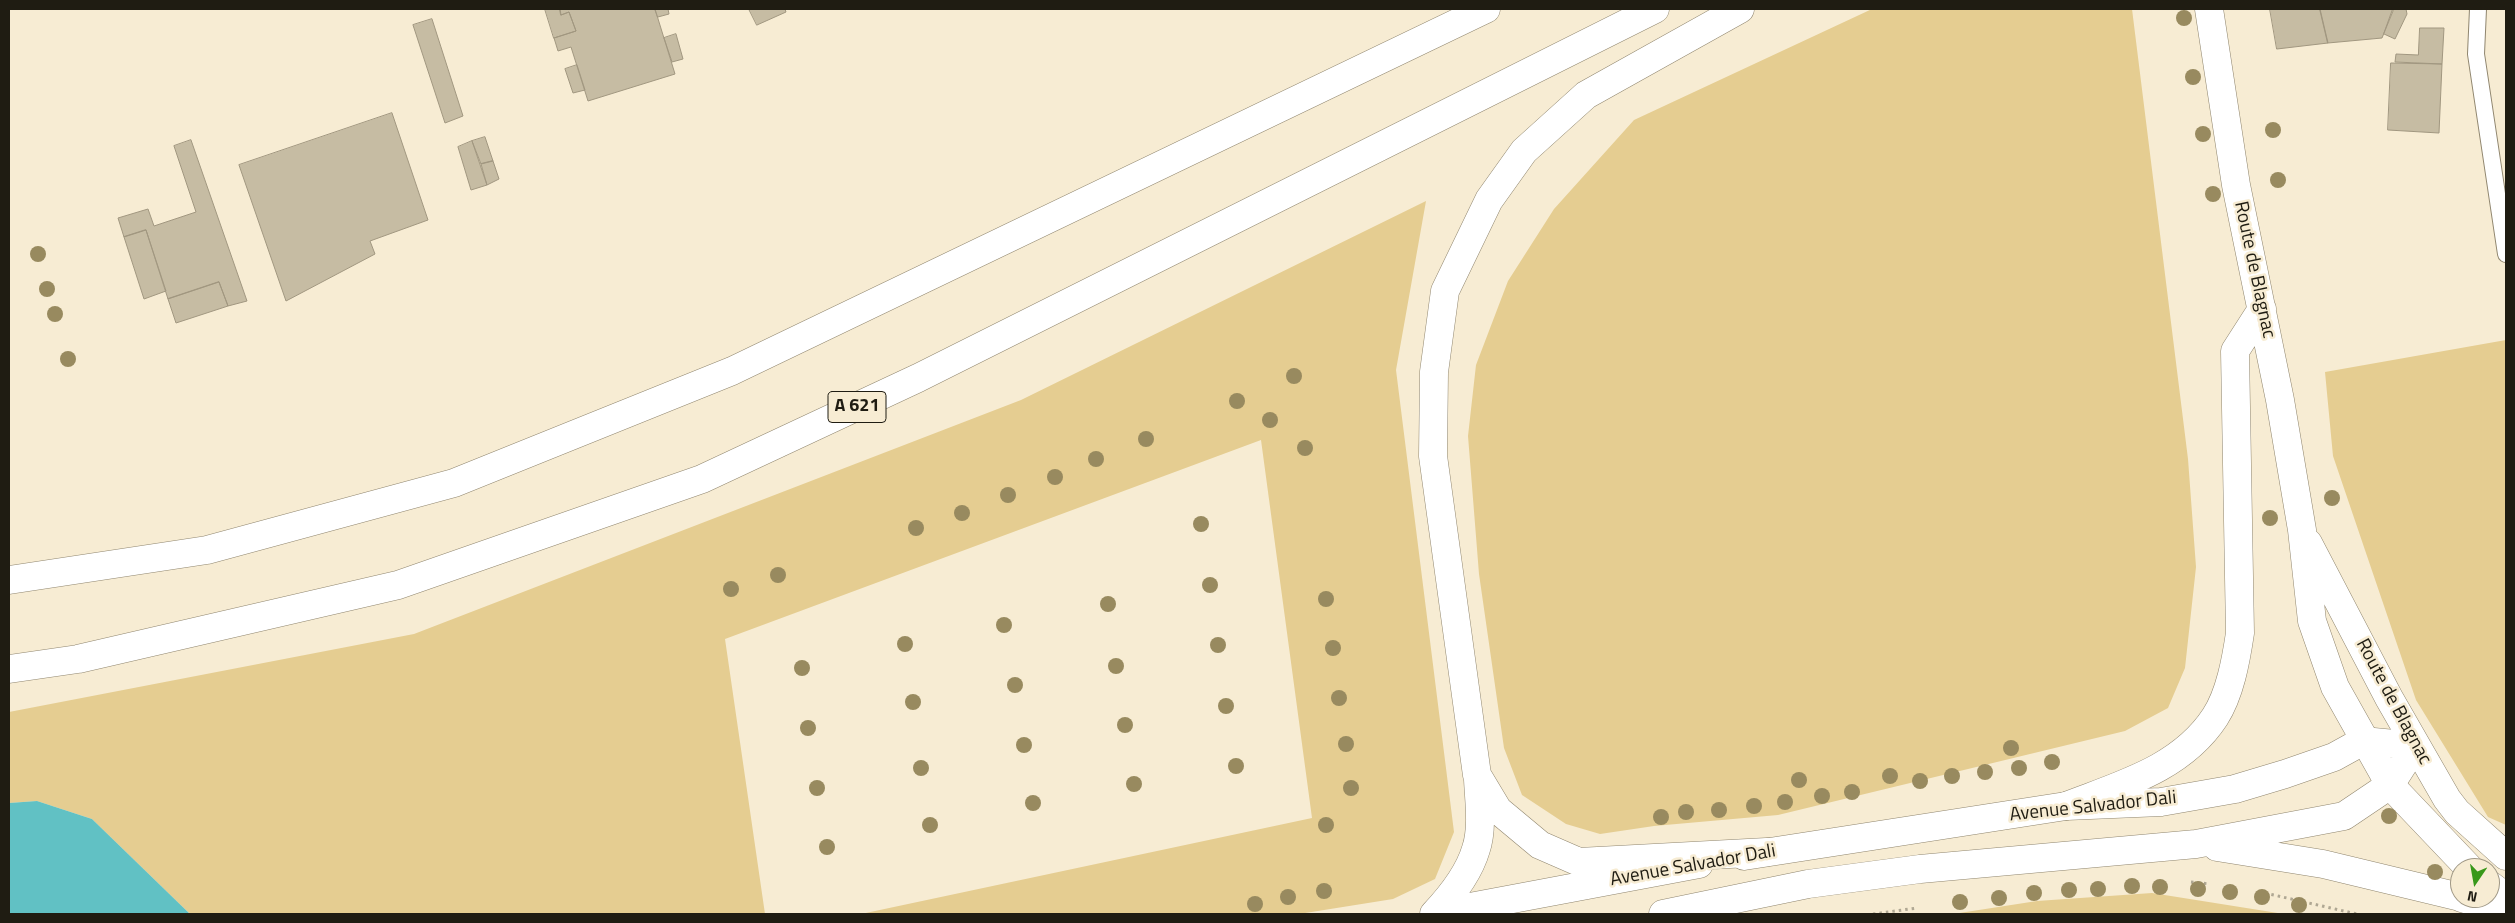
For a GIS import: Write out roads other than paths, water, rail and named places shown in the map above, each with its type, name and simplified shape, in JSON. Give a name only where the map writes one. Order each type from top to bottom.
[{"type":"main road","points":[[9,580],[207,550],[454,483],[732,372],[1486,9]]},
{"type":"main road","name":"A 621","points":[[9,669],[78,659],[398,586],[702,479],[918,378],[1655,9]]},
{"type":"main road","points":[[1434,914],[1460,883],[1477,848],[1480,809],[1477,775],[1433,456],[1434,372],[1445,291],[1489,200],[1524,150],[1586,95],[1740,9]]},
{"type":"main road","name":"Route de Blagnac","points":[[2208,9],[2236,184],[2280,400],[2302,530],[2312,621],[2335,687],[2390,785],[2459,858]]},
{"type":"main road","points":[[2066,806],[2155,771],[2184,752],[2215,717],[2233,672],[2240,633],[2235,351],[2262,309]]},
{"type":"main road","name":"Route de Blagnac","points":[[2302,530],[2415,746],[2457,812],[2506,856]]},
{"type":"main road","points":[[2364,741],[2415,746]]},
{"type":"main road","name":"Avenue Salvador Dali","points":[[1457,914],[1470,907],[1767,852],[2066,806],[2161,802],[2236,789],[2334,757],[2364,741]]},
{"type":"main road","name":"Avenue Salvador Dali","points":[[1663,914],[1808,884],[1920,869],[2196,844],[2344,816],[2390,785],[2415,746]]},
{"type":"main road","points":[[1477,775],[1498,810],[1540,846],[1579,862],[1767,852]]},
{"type":"main road","name":"Avenue Salvador Dali","points":[[2196,844],[2323,864],[2450,895]]},
{"type":"lane","points":[[2478,9],[2476,54],[2506,254]]},
{"type":"water","points":[[37,801],[92,819],[190,914],[9,914],[9,803]]}]
